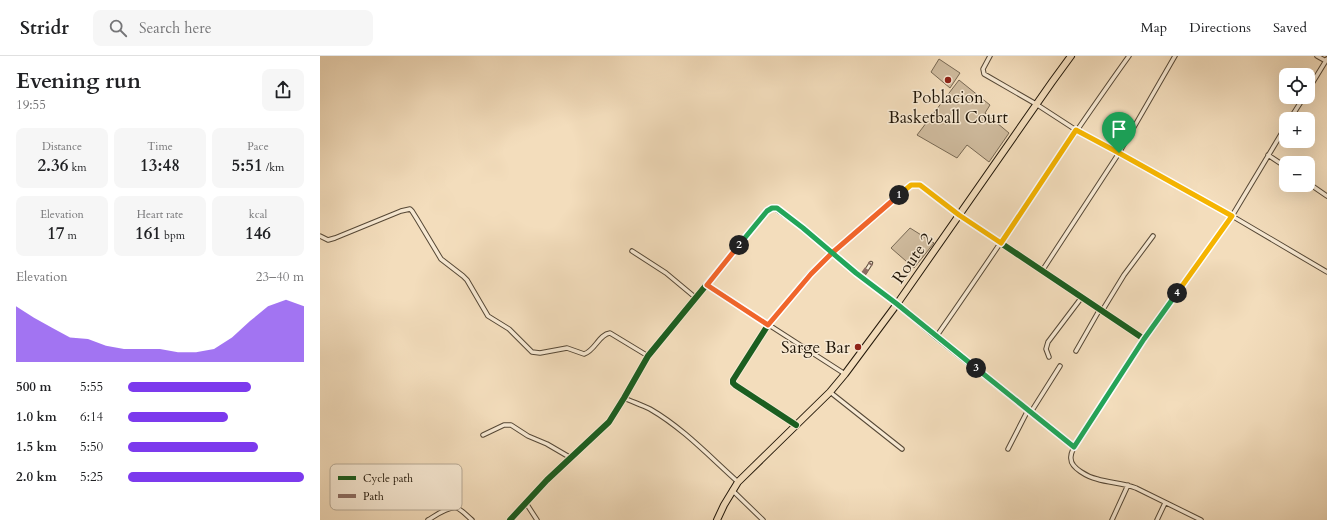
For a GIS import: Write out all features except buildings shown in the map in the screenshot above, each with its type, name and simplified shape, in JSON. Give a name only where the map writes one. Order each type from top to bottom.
[{"type":"highway","name":"Route 2","points":[[717,520],[732,490],[738,482],[830,392],[845,374],[897,304],[1071,56]]},
{"type":"street","points":[[990,56],[983,69],[984,74],[1036,104],[1076,130],[1232,216],[1327,272]]},
{"type":"street","points":[[936,337],[1076,130],[1129,56]]},
{"type":"street","points":[[1042,271],[1119,153],[1175,56]]},
{"type":"street","points":[[1315,79],[1327,60],[1317,56]]},
{"type":"street","points":[[1201,520],[1128,485],[1097,479],[1075,467],[1070,458],[1074,447],[1144,339],[1232,216],[1279,137]]},
{"type":"street","points":[[1268,155],[1279,163]]},
{"type":"street","points":[[796,425],[733,383],[733,380],[768,325],[811,274],[832,253],[913,184],[920,185],[959,215],[1144,339]]},
{"type":"street","points":[[1315,188],[1327,196]]},
{"type":"street","points":[[510,520],[547,480],[609,422],[648,356],[767,211],[772,208],[777,208],[803,228],[861,277],[897,304],[1074,447]]},
{"type":"street","points":[[320,236],[328,240],[335,238],[401,211],[410,209],[418,218],[441,259],[467,280],[488,316],[509,329],[532,352],[540,353],[567,348],[584,354],[589,352],[606,334],[610,333],[648,356]]},
{"type":"street","points":[[1076,351],[1124,275],[1153,236]]},
{"type":"street","points":[[632,251],[666,273],[696,298]]},
{"type":"street","points":[[861,277],[871,263]]},
{"type":"street","points":[[707,285],[845,374]]},
{"type":"street","points":[[1049,357],[1046,349],[1048,342],[1082,297]]},
{"type":"street","points":[[1008,449],[1030,411],[1060,366]]},
{"type":"street","points":[[830,392],[902,449]]},
{"type":"street","points":[[624,398],[649,409],[666,419],[684,433],[738,482]]},
{"type":"street","points":[[484,435],[504,425],[511,425],[528,436],[547,444],[571,458]]},
{"type":"street","points":[[1112,520],[1128,485]]},
{"type":"street","points":[[732,490],[763,520]]},
{"type":"street","points":[[526,503],[537,520]]},
{"type":"street","points":[[1157,520],[1165,503]]},
{"type":"street","points":[[428,520],[448,510]]},
{"type":"street","points":[[461,510],[472,520]]},
{"type":"shaded area","name":"Poblacion Basketball Court","points":[[939,59],[960,73],[950,88],[931,72]]},
{"type":"shaded area","points":[[959,80],[990,105],[985,113],[1009,133],[989,162],[967,145],[957,158],[917,135]]},
{"type":"shaded area","points":[[910,228],[934,243],[914,268],[891,248]]},
{"type":"marked path","points":[[861,277],[871,263]]},
{"type":"cycle path","points":[[796,425],[735,385],[733,380],[768,325],[811,273],[867,222],[913,184],[920,185],[959,215],[1144,339]]},
{"type":"cycle path","points":[[510,520],[547,480],[609,422],[648,356],[767,211],[775,208],[803,228],[856,273],[897,304],[1074,447]]},
{"type":"place","name":"Poblacion Basketball Court","points":[[948,80]]},
{"type":"place","name":"Sarge Bar","points":[[858,347]]},
{"type":"route","points":[[1119,153],[1076,130],[1001,243],[959,215],[920,185],[913,184],[832,253],[811,274],[768,325],[707,285],[767,211],[772,208],[777,208],[803,228],[832,253],[856,273],[897,304],[1074,447],[1144,339],[1232,216],[1119,153]]}]
